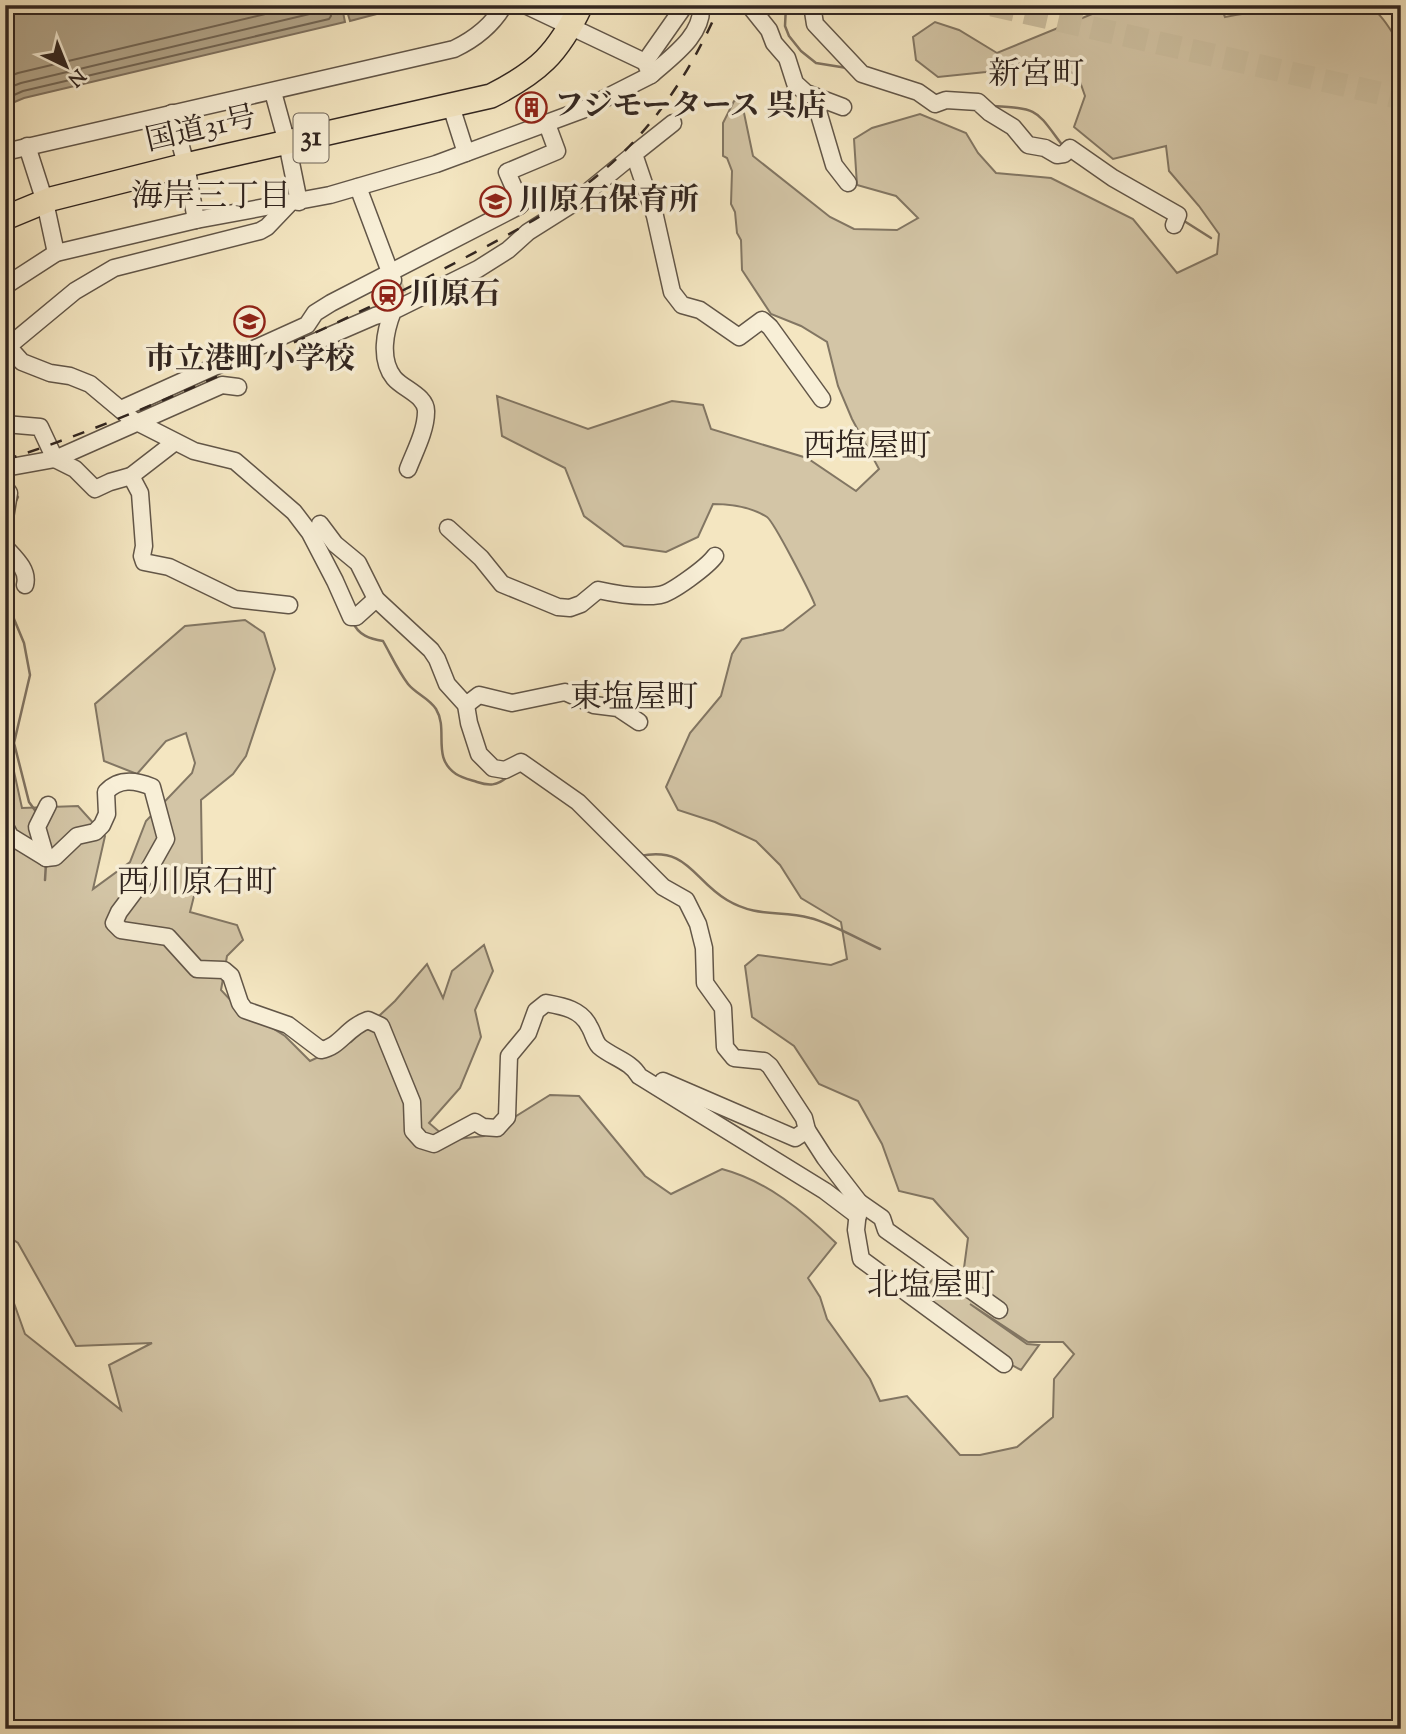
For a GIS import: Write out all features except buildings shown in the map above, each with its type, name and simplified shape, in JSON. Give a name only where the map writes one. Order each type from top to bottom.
[{"type":"highway","name":"国道31号","points":[[5,218],[45,202],[186,165],[491,96],[533,72],[553,52],[571,27],[581,5]]},
{"type":"street","points":[[5,152],[454,49],[470,42],[489,26],[504,5]]},
{"type":"street","points":[[525,5],[648,69]]},
{"type":"street","points":[[5,286],[56,253],[196,220],[294,203],[358,187],[436,164],[582,110],[690,39],[702,16],[701,5]]},
{"type":"street","points":[[749,5],[787,58],[795,83],[806,93],[843,107]]},
{"type":"street","points":[[812,5],[815,24],[857,69],[918,92],[935,104],[946,100],[984,106],[1013,127],[1028,145],[1045,148],[1056,155],[1067,151],[1113,178],[1175,221]]},
{"type":"street","points":[[648,69],[682,6]]},
{"type":"street","points":[[273,92],[287,143],[294,203]]},
{"type":"street","points":[[821,99],[818,111],[834,165],[848,183]]},
{"type":"street","points":[[451,106],[466,153]]},
{"type":"street","points":[[172,113],[186,165],[196,220]]},
{"type":"street","points":[[308,345],[393,311],[478,269],[508,250],[528,232],[574,203],[673,123]]},
{"type":"street","points":[[121,409],[307,325],[315,313],[391,277],[519,206],[507,172],[557,151],[547,124]]},
{"type":"street","points":[[27,146],[45,202],[56,253]]},
{"type":"street","points":[[634,154],[655,216],[671,292],[677,301],[690,309],[699,310],[740,337],[762,320],[770,327],[822,399]]},
{"type":"street","points":[[358,187],[391,277]]},
{"type":"street","points":[[294,203],[260,231],[114,268],[64,299],[6,346],[30,367],[90,384],[132,420],[175,442],[194,451],[235,461],[294,512],[310,533],[351,617],[356,617],[376,599]]},
{"type":"street","points":[[393,311],[384,346],[387,364],[394,378],[423,401],[426,412],[408,470]]},
{"type":"street","points":[[5,468],[55,459],[222,385],[238,387]]},
{"type":"street","points":[[5,424],[40,427],[55,459],[75,469],[95,489],[131,476],[175,442]]},
{"type":"street","points":[[131,476],[140,493],[144,562],[169,567],[235,599],[289,605]]},
{"type":"street","points":[[5,487],[9,494],[5,518]]},
{"type":"street","points":[[320,524],[335,544],[358,563],[376,599],[431,650],[447,684],[466,705],[479,754],[492,768],[505,770],[521,762],[578,802],[663,887],[686,900],[698,924],[704,948],[705,983],[723,1008],[724,1047],[734,1058],[764,1061],[770,1066],[804,1118],[807,1130],[859,1209],[856,1230],[861,1259],[1003,1364]]},
{"type":"street","points":[[448,528],[481,558],[502,584],[558,607],[570,608],[581,604],[598,590],[662,595],[709,564],[715,556]]},
{"type":"street","points":[[5,547],[26,572],[25,585]]},
{"type":"street","points":[[466,705],[479,695],[512,703],[565,692],[594,705],[618,708],[639,722]]},
{"type":"street","points":[[5,826],[10,836],[46,858],[55,857],[77,836],[94,832],[102,825],[107,814],[106,792],[113,785],[125,781],[152,787],[166,839],[143,880],[119,912],[114,923],[117,927],[121,930],[168,937],[197,969],[224,970],[231,976],[245,1010],[288,1025],[321,1050],[331,1048],[354,1026],[368,1020],[381,1026],[412,1101],[413,1131],[421,1140],[434,1144],[475,1122],[483,1127],[497,1128],[507,1116],[509,1056],[528,1033],[537,1011],[546,1003],[563,1005],[573,1010],[588,1021],[597,1044],[635,1068],[794,1138],[807,1130]]},
{"type":"street","points":[[46,858],[37,827],[48,805]]},
{"type":"street","points":[[635,1068],[639,1076],[825,1191],[882,1218],[886,1230],[999,1310]]},
{"type":"shaded area","points":[[1114,5],[1220,5],[1225,17],[1325,6],[1363,8],[1379,14],[1401,46],[1401,1729],[5,1729],[5,1278],[25,1334],[121,1410],[109,1365],[152,1343],[76,1346],[18,1243],[5,1234],[5,700],[13,767],[22,808],[78,806],[105,836],[93,889],[130,862],[146,821],[192,773],[195,763],[186,733],[166,741],[137,774],[104,761],[95,704],[185,626],[245,620],[264,633],[275,669],[246,756],[233,774],[201,800],[202,864],[190,912],[237,925],[243,940],[227,956],[221,990],[234,1004],[285,1036],[310,1061],[351,1042],[395,1001],[427,964],[443,998],[452,971],[484,945],[493,971],[475,1010],[481,1037],[460,1088],[429,1123],[449,1140],[484,1136],[550,1095],[579,1096],[645,1176],[671,1194],[722,1169],[754,1181],[784,1198],[836,1243],[808,1278],[820,1297],[827,1319],[870,1379],[880,1401],[907,1396],[960,1455],[980,1455],[1017,1447],[1053,1417],[1054,1379],[1074,1354],[1063,1342],[1028,1342],[970,1304],[1027,1344],[1039,1345],[1021,1370],[916,1298],[941,1270],[960,1284],[960,1298],[968,1238],[933,1199],[899,1191],[882,1144],[858,1101],[819,1084],[794,1046],[752,1017],[745,966],[758,955],[831,965],[847,959],[841,922],[801,898],[780,865],[756,841],[715,822],[678,810],[666,787],[690,733],[721,696],[732,654],[742,639],[783,630],[815,605],[784,544],[767,517],[741,507],[713,504],[698,537],[666,552],[624,546],[584,516],[565,468],[502,436],[497,396],[588,429],[672,401],[703,405],[711,429],[807,458],[856,491],[879,469],[838,386],[827,342],[801,326],[771,314],[742,270],[741,240],[731,204],[732,171],[727,158],[723,156],[723,123],[734,101],[745,98],[744,113],[753,156],[830,217],[854,229],[897,230],[918,218],[896,196],[857,185],[854,139],[872,128],[920,114],[966,133],[978,153],[996,173],[1051,178],[1133,219],[1177,273],[1217,254],[1219,234],[1169,171],[1166,146],[1113,159],[1074,127],[1085,96],[1078,76],[1047,59],[986,72],[938,77],[916,60],[913,37],[935,22],[959,30],[997,53]]},
{"type":"water","points":[[5,5],[336,5],[338,14],[343,12],[345,22],[24,98],[5,106]]},
{"type":"water","points":[[349,5],[411,5],[350,21],[347,11],[350,10]]},
{"type":"waterway","points":[[786,5],[785,26],[801,51],[816,63],[847,68]]},
{"type":"waterway","points":[[993,106],[1020,108],[1035,113],[1063,146]]},
{"type":"waterway","points":[[1181,219],[1211,238]]},
{"type":"waterway","points":[[14,492],[18,497],[14,505]]},
{"type":"waterway","points":[[5,579],[14,619],[24,643],[30,675],[14,743],[29,802],[37,813]]},
{"type":"waterway","points":[[353,622],[365,636],[383,641],[408,684],[436,709],[440,717],[442,751],[448,767],[461,777],[485,784],[496,784],[507,777]]},
{"type":"waterway","points":[[640,856],[656,854],[680,860],[715,892],[738,906],[818,920],[880,949]]},
{"type":"waterway","points":[[45,880],[46,863]]},
{"type":"tunnel","points":[[992,5],[1401,98]]},
{"type":"tunnel","points":[[393,280],[403,305]]},
{"type":"railway","points":[[5,460],[120,418],[310,335],[413,285],[545,213],[586,185],[641,134],[685,73],[720,5]]},
{"type":"place","name":"フジモータース 呉店","points":[[531,107]]},
{"type":"place","name":"川原石保育所","points":[[496,201]]},
{"type":"place","name":"川原石","points":[[387,295]]},
{"type":"place","name":"市立港町小学校","points":[[250,322]]},
{"type":"district","name":"新宮町","points":[[1036,76]]},
{"type":"district","name":"海岸三丁目","points":[[211,198]]},
{"type":"district","name":"西塩屋町","points":[[867,448]]},
{"type":"district","name":"東塩屋町","points":[[634,699]]},
{"type":"district","name":"西川原石町","points":[[197,884]]},
{"type":"district","name":"北塩屋町","points":[[931,1287]]}]
